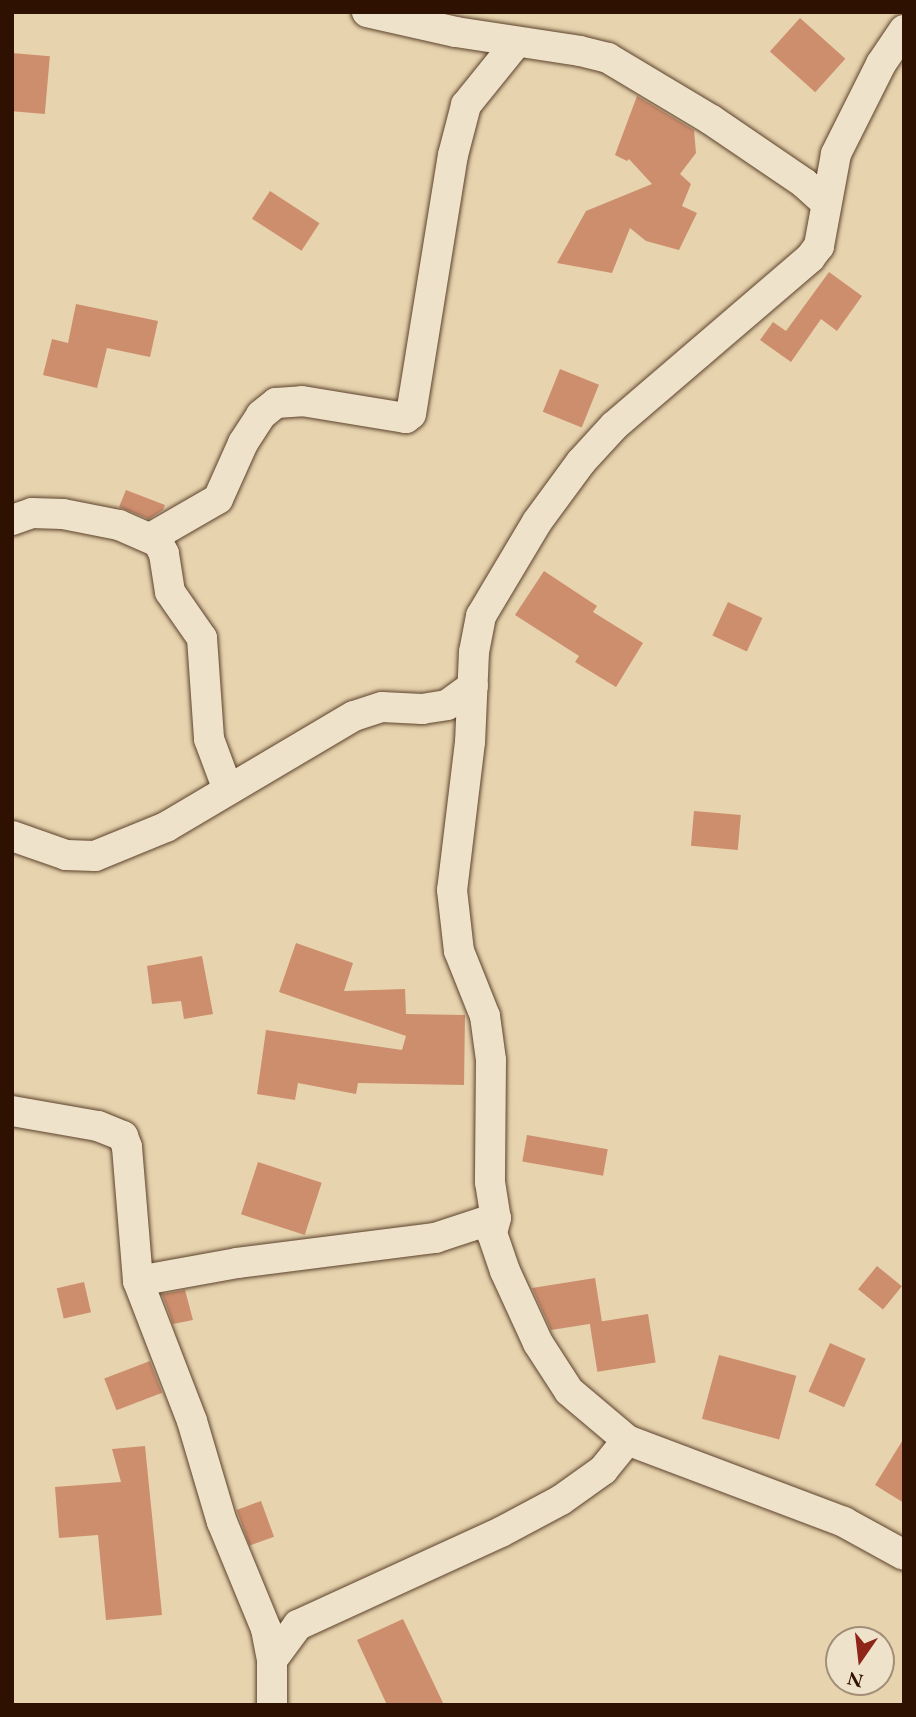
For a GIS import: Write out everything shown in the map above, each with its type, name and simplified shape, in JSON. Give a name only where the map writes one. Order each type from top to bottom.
[{"type":"street","points":[[367,12],[516,43],[580,51],[625,66],[774,162],[825,202]]},
{"type":"street","points":[[904,30],[881,64],[836,154],[819,246],[810,258],[614,426],[581,462],[545,512],[481,616],[477,628],[470,742],[452,890],[459,951],[485,1016],[493,1100],[490,1182],[496,1219],[492,1233],[505,1271],[538,1343],[569,1391],[627,1440],[844,1522],[904,1555]]},
{"type":"street","points":[[152,537],[218,499],[243,443],[261,415],[276,402],[302,401],[406,418],[411,414],[453,155],[466,105],[516,43]]},
{"type":"street","points":[[12,520],[32,513],[62,513],[119,525],[152,537],[164,554],[170,592],[202,639],[209,740],[228,790]]},
{"type":"street","points":[[12,836],[66,855],[95,856],[166,827],[354,716],[382,707],[422,709],[447,705],[473,686]]},
{"type":"street","points":[[12,1111],[98,1126],[123,1136],[127,1147],[138,1281],[192,1421],[222,1522],[266,1629],[272,1660],[272,1705]]},
{"type":"street","points":[[138,1281],[237,1263],[435,1238],[496,1219]]},
{"type":"street","points":[[272,1660],[298,1625],[500,1532],[561,1500],[603,1470],[627,1440]]},
{"type":"building","points":[[800,18],[845,59],[815,92],[770,51]]},
{"type":"building","points":[[12,53],[50,56],[45,114],[12,111]]},
{"type":"building","points":[[637,96],[694,130],[696,153],[680,174],[691,184],[682,206],[697,213],[679,250],[646,241],[630,228],[612,273],[557,263],[586,211],[652,184],[629,159],[627,161],[615,155]]},
{"type":"building","points":[[270,191],[319,223],[302,251],[252,219]]},
{"type":"building","points":[[829,272],[862,296],[837,331],[821,319],[791,362],[760,340],[773,322],[786,331]]},
{"type":"building","points":[[76,304],[158,321],[150,357],[107,348],[97,388],[43,375],[52,339],[68,343]]},
{"type":"building","points":[[560,369],[599,385],[582,427],[543,412]]},
{"type":"building","points":[[126,490],[165,505],[163,510],[149,519],[119,507]]},
{"type":"building","points":[[544,571],[597,606],[593,612],[643,643],[616,687],[575,662],[579,656],[515,615]]},
{"type":"building","points":[[728,602],[762,618],[747,652],[712,636]]},
{"type":"building","points":[[694,811],[741,815],[738,850],[691,846]]},
{"type":"building","points":[[296,943],[353,963],[344,991],[405,989],[406,1014],[465,1015],[464,1085],[358,1083],[356,1094],[298,1083],[295,1100],[257,1094],[266,1030],[402,1050],[406,1036],[279,992]]},
{"type":"building","points":[[202,956],[213,1014],[184,1019],[181,1001],[152,1004],[147,966]]},
{"type":"building","points":[[527,1135],[608,1149],[603,1176],[522,1162]]},
{"type":"building","points":[[258,1162],[322,1183],[305,1235],[241,1214]]},
{"type":"building","points":[[877,1266],[902,1286],[883,1309],[858,1289]]},
{"type":"building","points":[[595,1278],[602,1322],[551,1330],[532,1288]]},
{"type":"building","points":[[84,1282],[91,1312],[64,1319],[57,1288]]},
{"type":"building","points":[[185,1290],[193,1320],[173,1324],[162,1294]]},
{"type":"building","points":[[648,1314],[656,1362],[597,1372],[590,1323]]},
{"type":"building","points":[[830,1343],[866,1359],[844,1407],[808,1391]]},
{"type":"building","points":[[719,1355],[796,1376],[779,1439],[702,1419]]},
{"type":"building","points":[[150,1361],[162,1393],[116,1410],[104,1379]]},
{"type":"building","points":[[904,1438],[904,1503],[875,1485]]},
{"type":"building","points":[[145,1446],[162,1615],[106,1620],[98,1535],[59,1538],[55,1487],[121,1482],[112,1449]]},
{"type":"building","points":[[261,1501],[274,1537],[250,1546],[237,1510]]},
{"type":"building","points":[[403,1619],[444,1705],[387,1705],[357,1640]]}]
